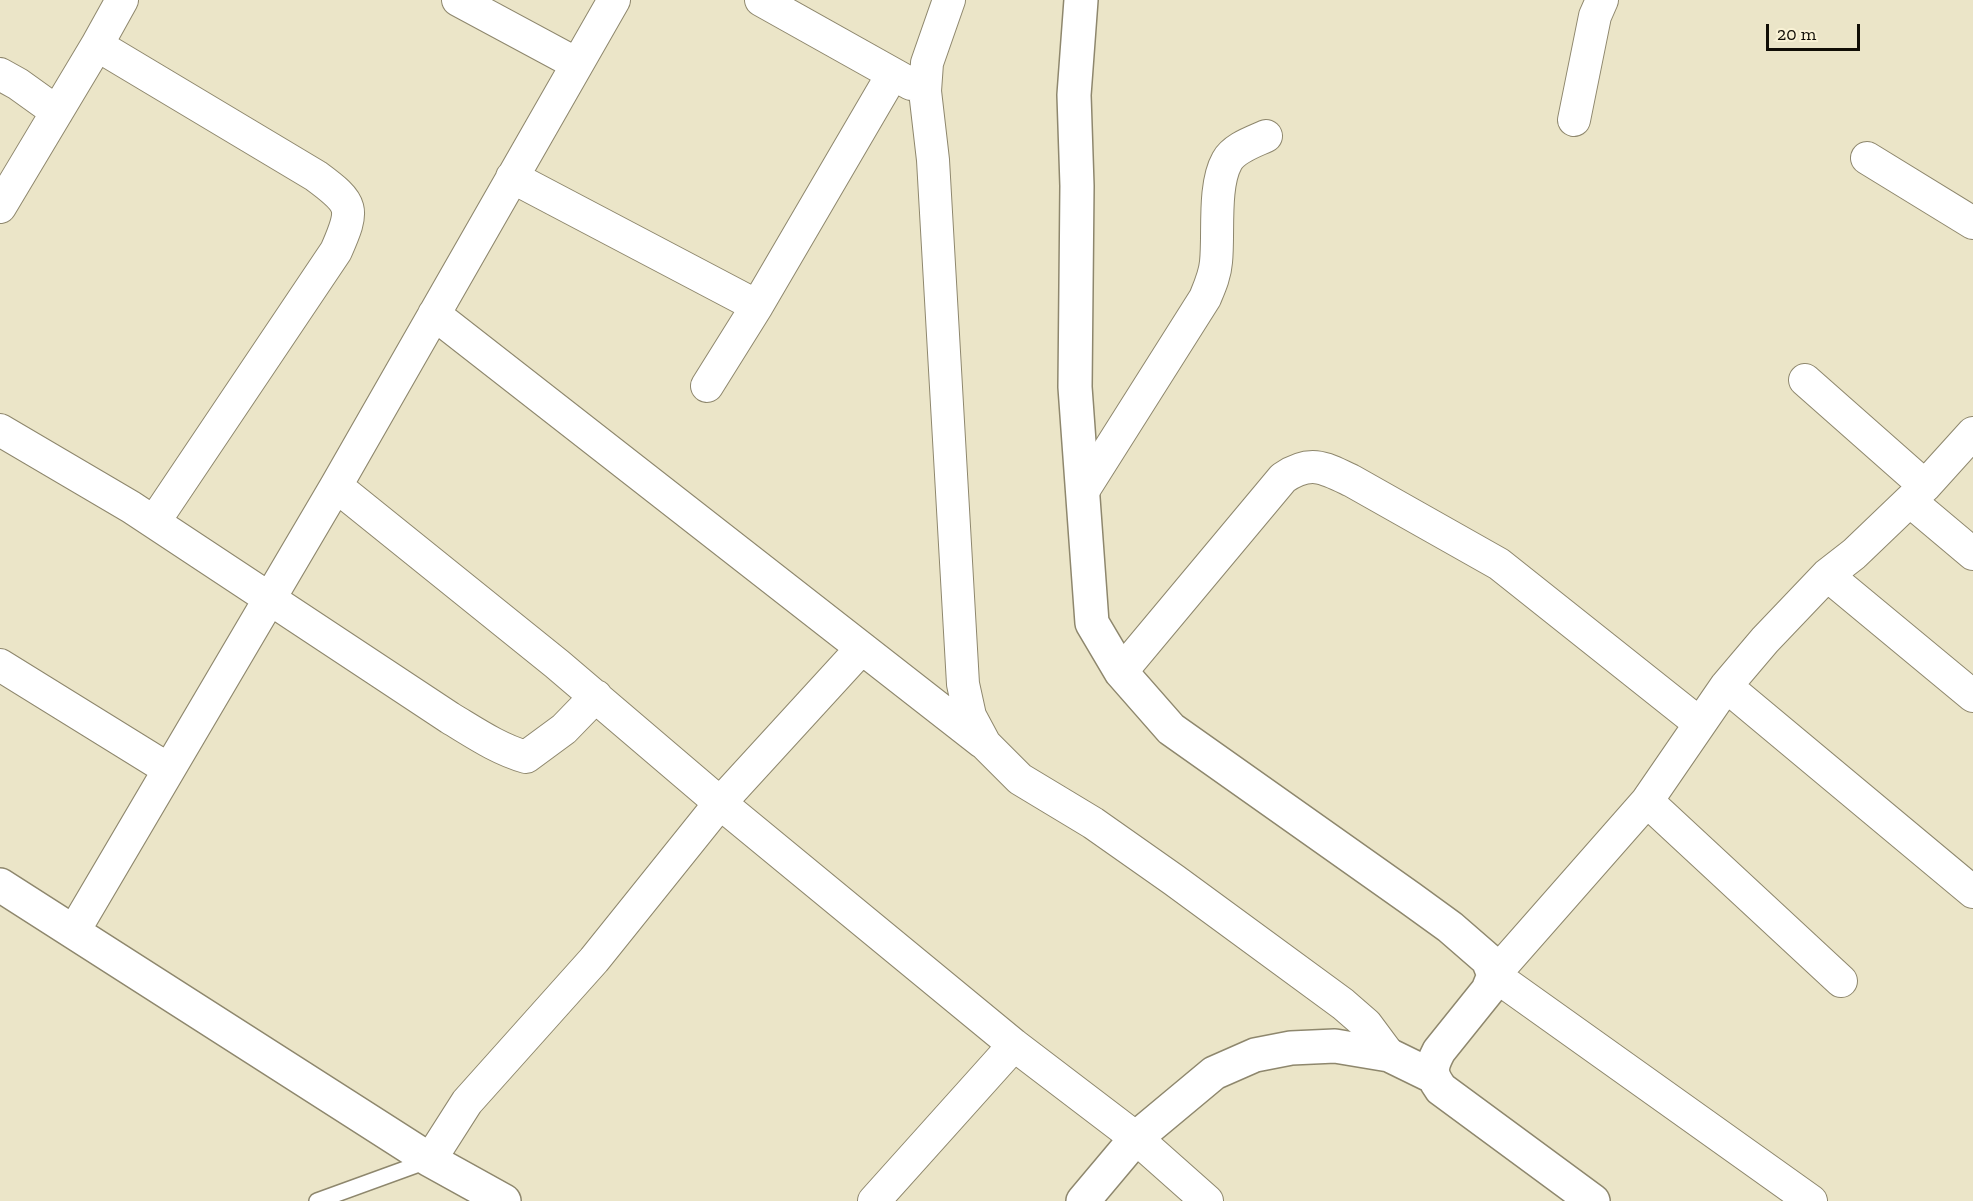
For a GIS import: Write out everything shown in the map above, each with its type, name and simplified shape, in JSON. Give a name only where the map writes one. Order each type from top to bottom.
[{"type":"main road","points":[[1081,0],[1074,95],[1077,186],[1075,387],[1092,623],[1121,672],[1171,729],[1450,927],[1488,960],[1494,975],[1488,990],[1439,1052],[1433,1062],[1432,1076]]},
{"type":"main road","points":[[0,885],[430,1160],[504,1201]]},
{"type":"main road","points":[[1083,1201],[1136,1138],[1214,1073],[1255,1054],[1291,1048],[1335,1046],[1389,1055],[1432,1076],[1441,1089],[1593,1201]]},
{"type":"street","points":[[0,207],[98,45],[122,0]]},
{"type":"street","points":[[458,0],[577,64]]},
{"type":"street","points":[[74,931],[336,486],[614,0]]},
{"type":"street","points":[[760,0],[892,75],[925,91]]},
{"type":"street","points":[[949,0],[927,63],[925,91],[933,160],[963,684],[970,716],[985,744]]},
{"type":"street","points":[[1574,120],[1595,16],[1602,0]]},
{"type":"street","points":[[98,45],[316,176],[336,191],[347,205],[349,221],[336,251],[154,522]]},
{"type":"street","points":[[0,74],[57,112]]},
{"type":"street","points":[[707,386],[757,306],[892,75]]},
{"type":"street","points":[[1083,491],[1205,297],[1215,268],[1219,196],[1227,161],[1237,151],[1266,136]]},
{"type":"street","points":[[1867,158],[1973,223]]},
{"type":"street","points":[[512,177],[757,306]]},
{"type":"street","points":[[434,314],[985,744],[1020,779],[1094,823],[1343,1004],[1366,1024],[1389,1055]]},
{"type":"street","points":[[1805,380],[1917,493],[1973,554]]},
{"type":"street","points":[[0,430],[154,522],[450,718],[509,752],[526,757],[564,729],[596,696]]},
{"type":"street","points":[[1811,1201],[1494,975],[1647,801],[1726,686],[1786,617],[1827,575],[1854,554],[1917,493],[1973,433]]},
{"type":"street","points":[[1121,672],[1284,478],[1294,471],[1312,466],[1327,469],[1352,481],[1499,564],[1700,723]]},
{"type":"street","points":[[336,486],[596,696],[720,803],[1014,1045],[1136,1138],[1207,1201]]},
{"type":"street","points":[[1827,575],[1973,696]]},
{"type":"street","points":[[430,1160],[467,1102],[594,960],[720,803],[861,649]]},
{"type":"street","points":[[0,665],[168,769]]},
{"type":"street","points":[[1726,686],[1973,892]]},
{"type":"street","points":[[1647,801],[1841,981]]},
{"type":"street","points":[[874,1201],[1014,1045]]},
{"type":"lane","points":[[317,1201],[430,1160]]}]
